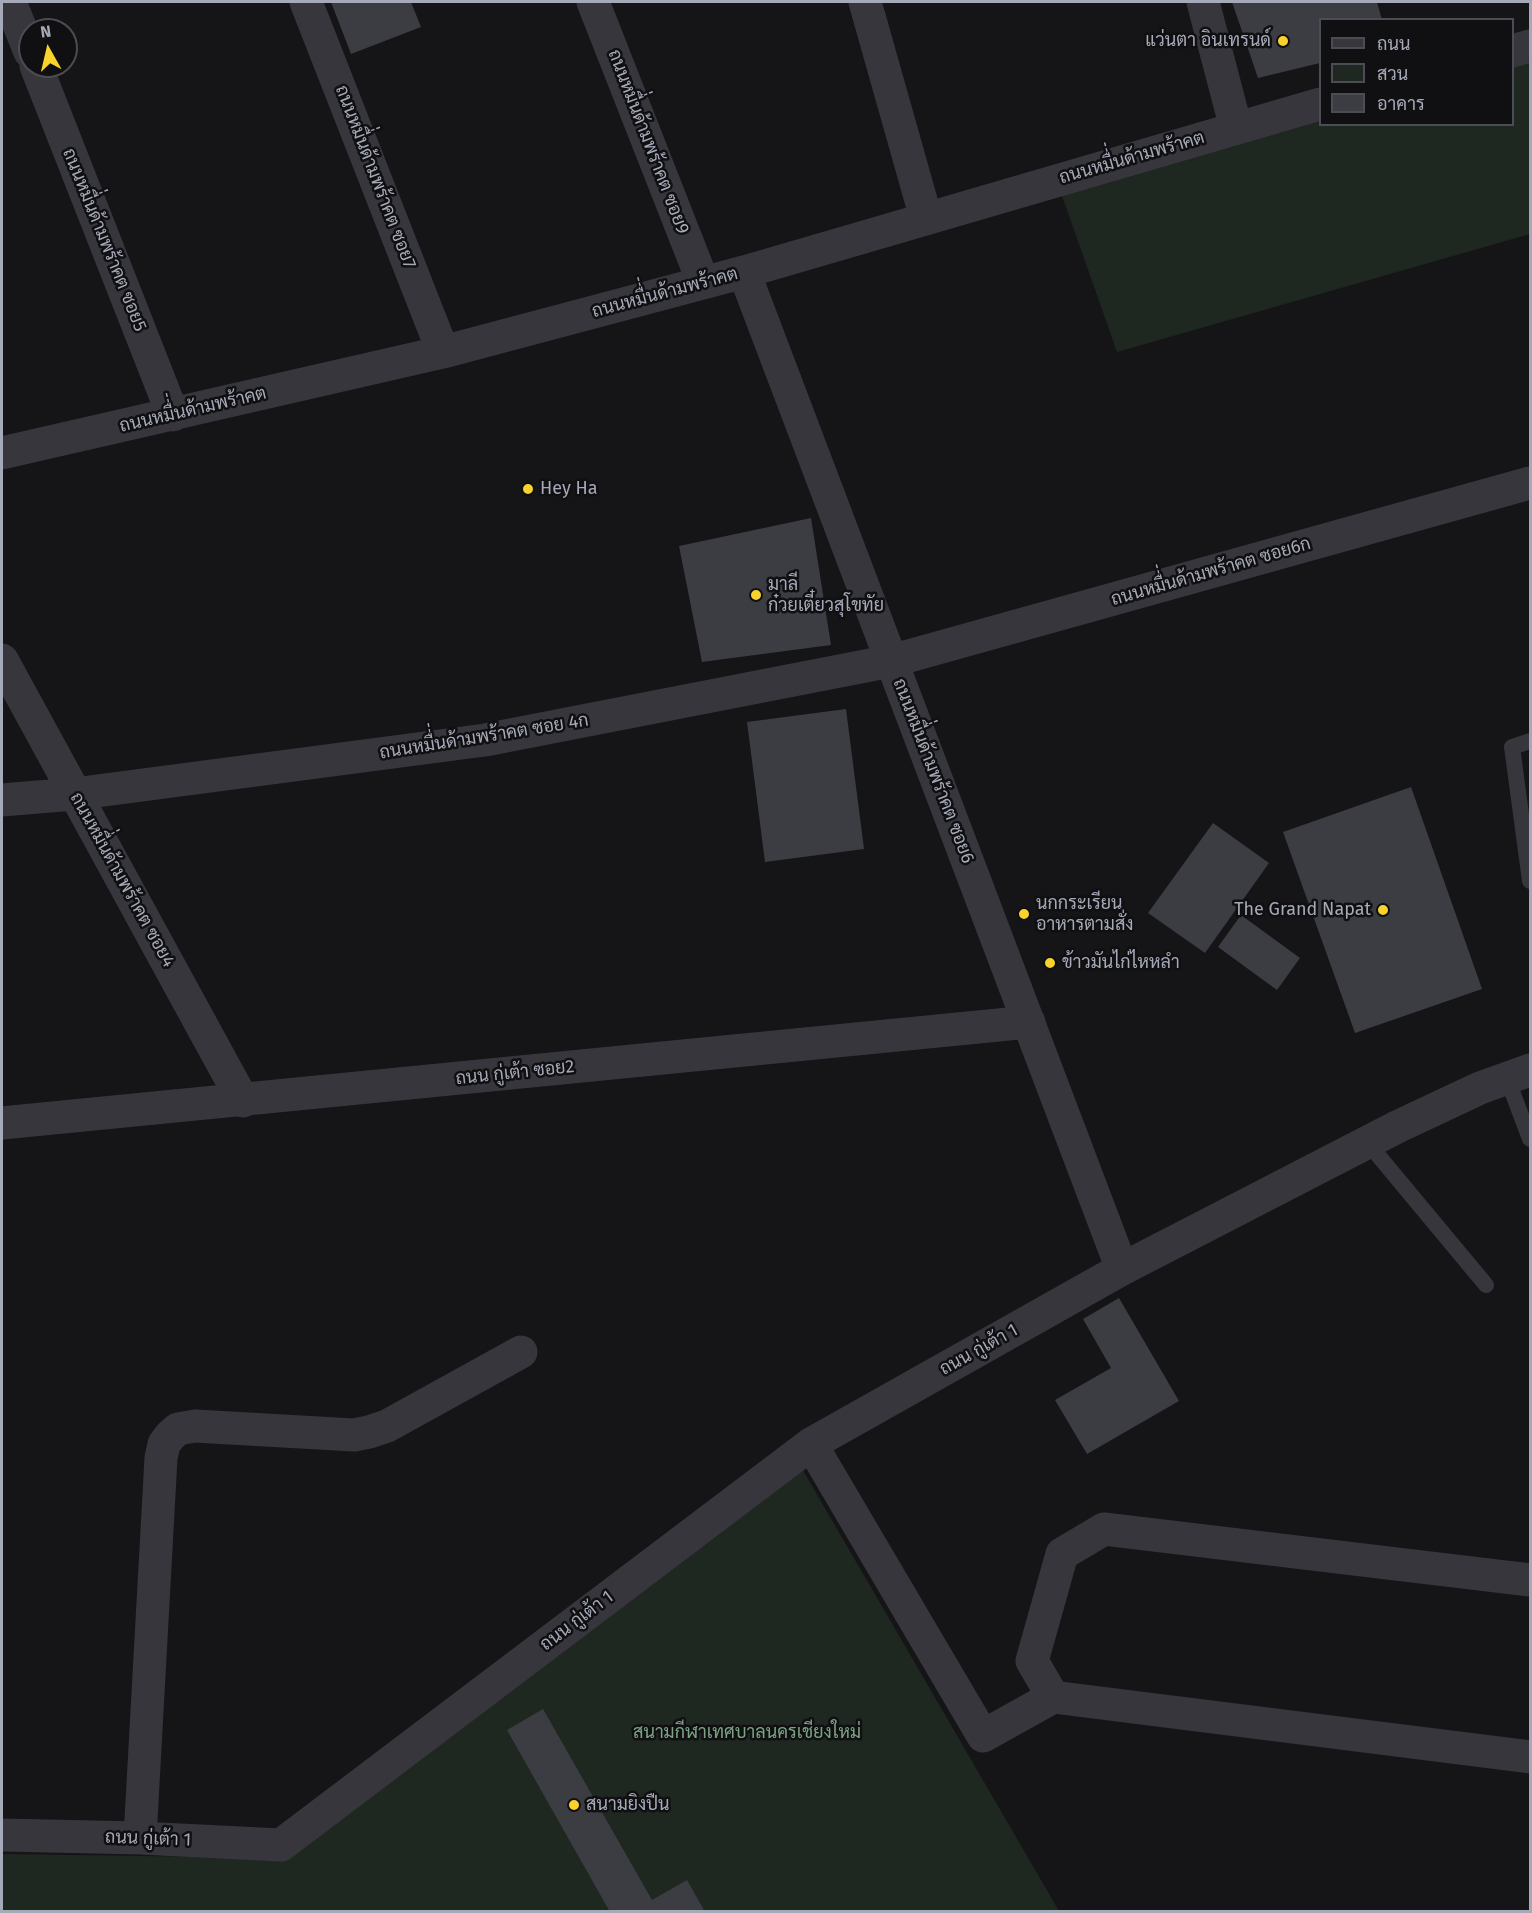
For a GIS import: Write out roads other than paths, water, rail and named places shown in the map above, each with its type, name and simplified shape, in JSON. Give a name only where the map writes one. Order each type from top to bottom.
[{"type":"street","points":[[10,2],[18,22]]},
{"type":"street","name":"ถนนหมื่่นด้ามพร้าคต ซอย7","points":[[306,2],[443,352]]},
{"type":"street","name":"ถนนหมื่่นด้ามพร้าคต ซอย9","points":[[593,2],[703,282]]},
{"type":"street","points":[[865,2],[926,218]]},
{"type":"street","points":[[1203,2],[1236,128]]},
{"type":"street","points":[[1514,50],[1530,46]]},
{"type":"street","name":"ถนนหมื่่นด้ามพร้าคต ซอย5","points":[[41,78],[173,415]]},
{"type":"street","name":"ถนนหมื่่นด้ามพร้าคต","points":[[2,453],[443,352],[744,272],[1319,104]]},
{"type":"street","name":"ถนนหมื่่นด้ามพร้าคต ซอย6","points":[[744,272],[1122,1269]]},
{"type":"street","name":"ถนนหมื่่นด้ามพร้าคต ซอย6ก","points":[[891,661],[1530,483]]},
{"type":"street","name":"ถนนหมื่่นด้ามพร้าคต ซอย4","points":[[2,660],[243,1101]]},
{"type":"street","name":"ถนนหมื่่นด้ามพร้าคต ซอย 4ก","points":[[2,800],[74,794],[484,741],[891,661]]},
{"type":"street","name":"ถนน กู่เต้า ซอย2","points":[[2,1123],[1029,1022]]},
{"type":"street","name":"ถนน กู่เต้า 1","points":[[2,1835],[140,1838],[281,1845],[811,1444],[1122,1269],[1367,1143],[1480,1088],[1519,1074]]},
{"type":"street","points":[[140,1838],[161,1458],[164,1444],[170,1436],[178,1429],[195,1426],[354,1435],[369,1432],[387,1426],[521,1352]]},
{"type":"street","points":[[811,1444],[983,1736],[1053,1697],[1530,1757]]},
{"type":"street","points":[[1053,1697],[1032,1661],[1062,1554],[1104,1528],[1530,1580]]},
{"type":"lane","points":[[1530,741],[1512,747],[1530,881]]},
{"type":"lane","points":[[1519,1074],[1530,1140]]},
{"type":"lane","points":[[1367,1143],[1486,1285]]},
{"type":"place","name":"แว่นตา อินเทรนด์","points":[[1283,41]]},
{"type":"place","name":"Hey Ha","points":[[528,489]]},
{"type":"place","name":"มาลี ก๋วยเตี๋ยวสุโขทัย","points":[[756,595]]},
{"type":"place","name":"The Grand Napat","points":[[1383,910]]},
{"type":"place","name":"นกกระเรียน อาหารตามสั่ง","points":[[1024,914]]},
{"type":"place","name":"ข้าวมันไก่ไหหลำ","points":[[1050,963]]},
{"type":"place","name":"สนามยิงปืน","points":[[574,1805]]},
{"type":"park label","name":"สนามกีฬาเทศบาลนครเชียงใหม่","points":[[747,1733]]}]
